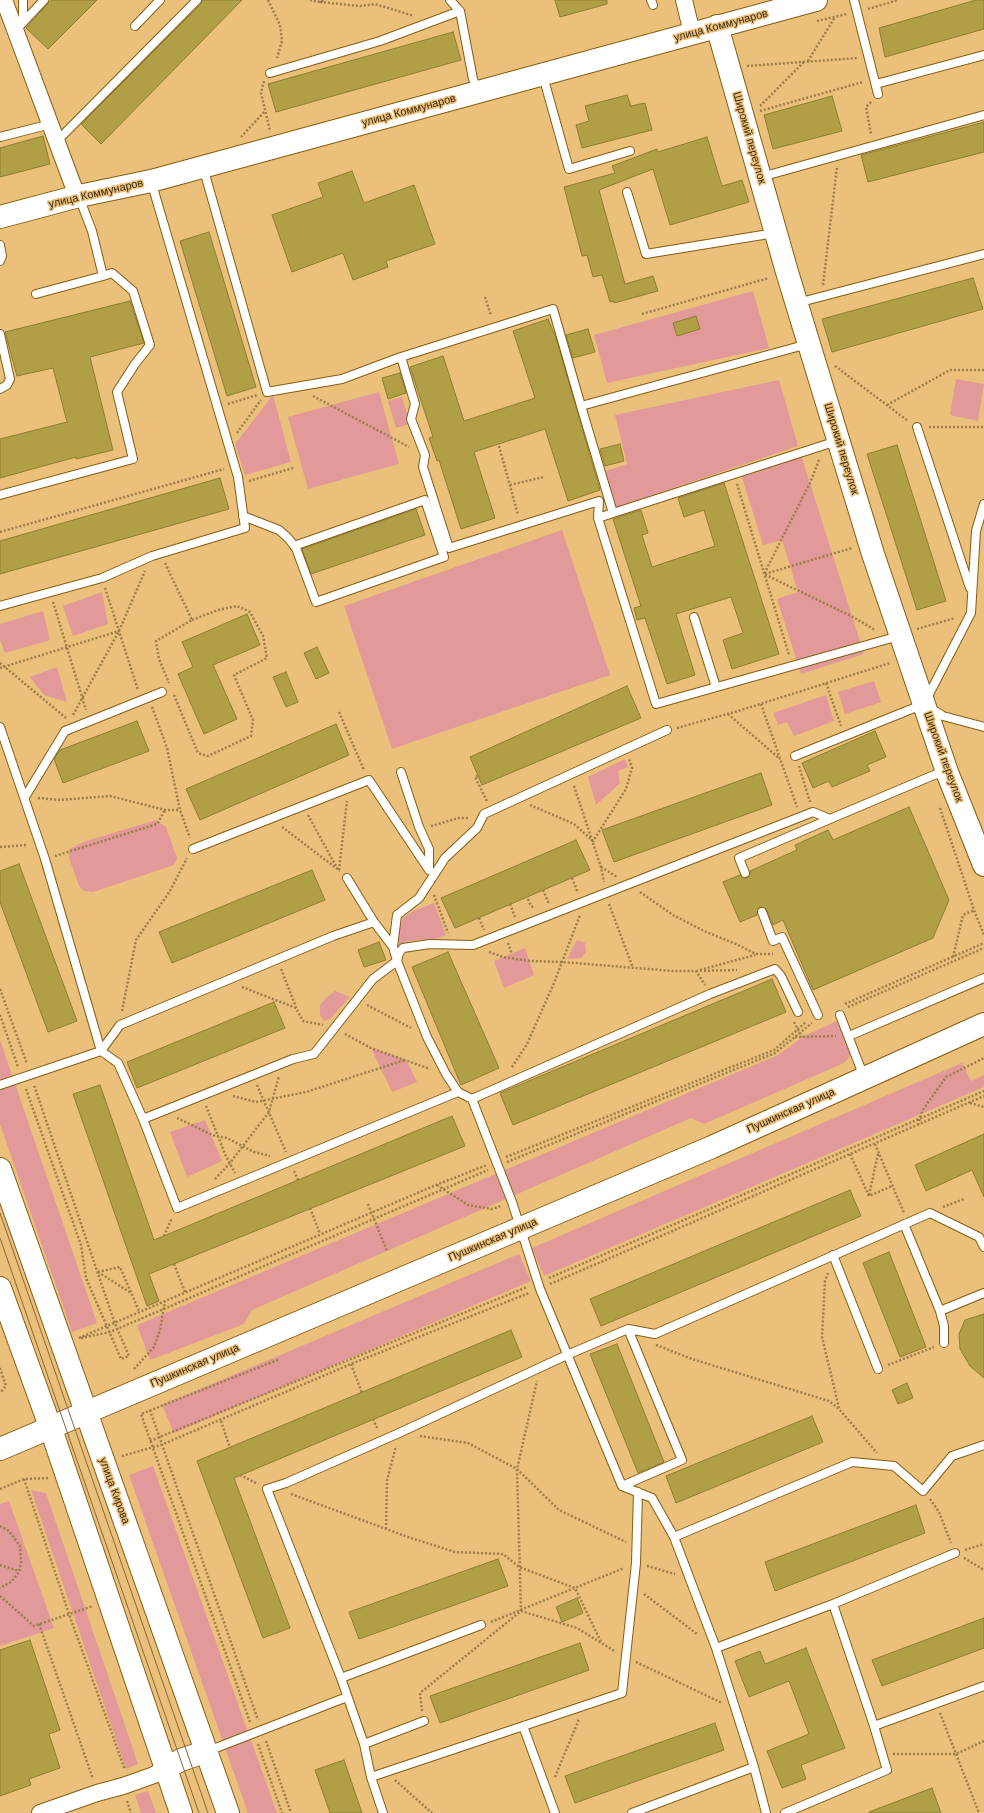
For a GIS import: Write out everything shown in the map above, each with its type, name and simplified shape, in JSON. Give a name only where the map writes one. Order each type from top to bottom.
[{"type":"main road","name":"улица Коммунаров","points":[[0,217],[79,196],[151,181],[816,0]]},
{"type":"main road","name":"Широкий переулок","points":[[717,26],[808,344],[831,442],[872,554],[895,637],[924,704],[947,772],[983,862]]},
{"type":"main road","name":"Пушкинская улица","points":[[0,1449],[51,1429],[712,1147],[984,1024]]},
{"type":"main road","name":"улица Кирова","points":[[0,1169],[228,1813]]},
{"type":"main road","points":[[0,1288],[51,1429],[181,1813]]},
{"type":"main road","points":[[166,1768],[181,1760],[207,1751]]},
{"type":"street","points":[[4,0],[19,26],[51,124],[74,188],[79,196]]},
{"type":"street","points":[[684,0],[692,33]]},
{"type":"street","points":[[40,1813],[154,1775],[166,1768]]},
{"type":"lane","points":[[19,26],[23,0]]},
{"type":"lane","points":[[19,26],[44,0]]},
{"type":"lane","points":[[135,26],[160,0]]},
{"type":"lane","points":[[57,141],[197,0]]},
{"type":"lane","points":[[450,0],[460,11],[473,79],[478,93]]},
{"type":"lane","points":[[854,0],[878,94]]},
{"type":"lane","points":[[270,73],[380,40],[460,11]]},
{"type":"lane","points":[[875,82],[984,55]]},
{"type":"lane","points":[[542,75],[569,169],[630,151]]},
{"type":"lane","points":[[760,177],[984,116]]},
{"type":"lane","points":[[0,137],[51,124]]},
{"type":"lane","points":[[203,167],[267,392],[342,379],[401,357],[494,326],[553,309],[613,513]]},
{"type":"lane","points":[[0,606],[102,578],[156,555],[245,528],[235,466],[151,181]]},
{"type":"lane","points":[[627,192],[646,254],[775,232]]},
{"type":"lane","points":[[79,196],[92,231],[103,276]]},
{"type":"lane","points":[[0,245],[2,256],[0,261]]},
{"type":"lane","points":[[796,303],[984,254]]},
{"type":"lane","points":[[0,495],[133,459],[117,392],[135,364],[150,345],[134,291],[112,273],[36,294]]},
{"type":"lane","points":[[0,334],[10,379],[7,385],[0,389]]},
{"type":"lane","points":[[581,406],[808,344]]},
{"type":"lane","points":[[401,357],[415,404],[411,419],[425,455],[423,467],[449,548],[599,501],[598,518],[656,704],[895,637]]},
{"type":"lane","points":[[917,427],[972,593]]},
{"type":"lane","points":[[598,518],[831,442]]},
{"type":"lane","points":[[244,516],[279,530],[294,546],[316,602],[444,557],[425,500],[294,546]]},
{"type":"lane","points":[[795,756],[924,704],[932,686],[971,614],[972,593],[984,504]]},
{"type":"lane","points":[[694,617],[716,687]]},
{"type":"lane","points":[[24,797],[65,731],[162,692]]},
{"type":"lane","points":[[924,704],[943,716],[984,728]]},
{"type":"lane","points":[[0,727],[45,859],[101,1051],[118,1063],[143,1119],[177,1208],[458,1092]]},
{"type":"lane","points":[[393,947],[398,915],[419,898],[445,858],[477,828],[488,812],[667,730]]},
{"type":"lane","points":[[401,772],[419,827],[428,849],[429,881]]},
{"type":"lane","points":[[745,873],[739,858],[934,775],[947,772]]},
{"type":"lane","points":[[194,849],[369,780],[429,870]]},
{"type":"lane","points":[[143,1119],[281,1064],[314,1054],[373,979],[397,961],[399,953],[404,948],[409,946],[430,944],[453,946],[473,945],[813,812],[830,819]]},
{"type":"lane","points":[[347,878],[374,922],[393,947],[397,961],[427,1037],[446,1074],[458,1092],[472,1099],[512,1202],[539,1286],[622,1486],[652,1498],[674,1537],[716,1648],[754,1767],[766,1813]]},
{"type":"lane","points":[[762,912],[773,940],[782,937],[818,1018]]},
{"type":"lane","points":[[0,1085],[101,1051],[120,1024],[333,936],[374,922]]},
{"type":"lane","points":[[472,1099],[710,994],[775,969],[781,976],[798,1012]]},
{"type":"lane","points":[[849,1036],[984,978]]},
{"type":"lane","points":[[841,1013],[865,1077]]},
{"type":"lane","points":[[384,1813],[372,1777],[364,1744],[341,1678],[267,1489],[286,1483],[399,1433],[567,1354],[628,1329],[654,1334],[930,1213],[979,1237],[984,1247]]},
{"type":"lane","points":[[906,1223],[940,1311],[944,1326],[944,1344]]},
{"type":"lane","points":[[833,1255],[878,1369]]},
{"type":"lane","points":[[940,1311],[984,1293]]},
{"type":"lane","points":[[622,1486],[682,1460],[628,1329]]},
{"type":"lane","points":[[674,1537],[852,1462],[894,1466],[923,1491],[952,1456],[984,1445]]},
{"type":"lane","points":[[372,1777],[622,1693],[636,1563],[638,1492]]},
{"type":"lane","points":[[716,1648],[833,1604],[955,1553]]},
{"type":"lane","points":[[785,1813],[887,1770],[874,1726],[833,1604]]},
{"type":"lane","points":[[341,1678],[481,1625]]},
{"type":"lane","points":[[874,1726],[984,1686]]},
{"type":"lane","points":[[207,1751],[258,1733],[347,1697]]},
{"type":"lane","points":[[364,1744],[424,1721]]},
{"type":"lane","points":[[523,1726],[555,1813]]},
{"type":"lane","points":[[632,1813],[754,1767]]},
{"type":"path","points":[[310,0],[360,6],[375,4],[432,21]]},
{"type":"path","points":[[320,2],[325,0]]},
{"type":"path","points":[[808,62],[835,17]]},
{"type":"path","points":[[745,66],[868,57]]},
{"type":"path","points":[[757,108],[804,62]]},
{"type":"path","points":[[752,113],[875,82]]},
{"type":"path","points":[[874,145],[866,107],[878,94]]},
{"type":"path","points":[[236,142],[265,110]]},
{"type":"path","points":[[821,296],[839,155]]},
{"type":"path","points":[[642,314],[787,272]]},
{"type":"path","points":[[485,297],[494,326]]},
{"type":"path","points":[[830,362],[917,427],[984,427]]},
{"type":"path","points":[[887,405],[950,370],[984,370]]},
{"type":"path","points":[[295,387],[425,455]]},
{"type":"path","points":[[218,408],[267,392]]},
{"type":"path","points":[[229,445],[267,392]]},
{"type":"path","points":[[764,574],[831,442]]},
{"type":"path","points":[[499,446],[520,526]]},
{"type":"path","points":[[0,532],[235,466]]},
{"type":"path","points":[[239,484],[293,468]]},
{"type":"path","points":[[733,473],[792,665]]},
{"type":"path","points":[[510,485],[544,477]]},
{"type":"path","points":[[764,574],[856,546]]},
{"type":"path","points":[[156,555],[192,620]]},
{"type":"path","points":[[0,663],[70,721],[119,631],[156,555]]},
{"type":"path","points":[[764,574],[895,637],[971,614]]},
{"type":"path","points":[[102,578],[119,631],[145,699],[167,748],[180,810],[194,849],[184,863],[170,891],[136,940],[120,1024]]},
{"type":"path","points":[[50,592],[90,720]]},
{"type":"path","points":[[238,606],[250,612],[263,636],[268,658],[234,675],[253,720],[251,736],[208,756],[198,753],[159,659],[156,641],[192,620],[218,610],[238,606]]},
{"type":"path","points":[[0,668],[119,631]]},
{"type":"path","points":[[667,730],[728,714],[891,663]]},
{"type":"path","points":[[826,683],[845,735]]},
{"type":"path","points":[[761,704],[801,817]]},
{"type":"path","points":[[339,712],[369,780]]},
{"type":"path","points":[[728,714],[780,760]]},
{"type":"path","points":[[593,841],[626,789],[632,768],[626,749]]},
{"type":"path","points":[[795,756],[812,806]]},
{"type":"path","points":[[570,774],[601,867],[606,894],[634,968]]},
{"type":"path","points":[[419,827],[425,827],[459,818],[476,818],[488,812],[476,777],[478,776]]},
{"type":"path","points":[[339,870],[349,788]]},
{"type":"path","points":[[24,797],[60,800],[110,796],[165,810],[180,810]]},
{"type":"path","points":[[514,799],[574,824],[593,841]]},
{"type":"path","points":[[303,805],[339,870]]},
{"type":"path","points":[[45,859],[157,824],[165,810]]},
{"type":"path","points":[[270,818],[339,870]]},
{"type":"path","points":[[0,847],[40,844]]},
{"type":"path","points":[[429,881],[453,946]]},
{"type":"path","points":[[629,884],[673,915],[704,931],[756,954]]},
{"type":"path","points":[[500,1086],[527,1044],[562,962],[585,902]]},
{"type":"path","points":[[952,957],[964,915],[974,910]]},
{"type":"path","points":[[818,1018],[810,1019],[774,1050],[497,1164],[374,1219],[110,1332],[76,1339],[114,1321],[436,1184],[497,1164],[775,1054],[818,1018],[984,943]]},
{"type":"path","points":[[508,945],[512,954]]},
{"type":"path","points":[[841,1013],[984,948]]},
{"type":"path","points":[[483,949],[503,957],[530,961],[696,971],[756,954],[789,953]]},
{"type":"path","points":[[278,960],[296,1008],[303,1021],[333,1028],[371,1048],[446,1074]]},
{"type":"path","points":[[696,971],[710,994]]},
{"type":"path","points":[[227,981],[296,1008]]},
{"type":"path","points":[[0,989],[31,1075],[114,1321],[129,1356],[121,1359],[86,1278],[82,1245],[0,1015]]},
{"type":"path","points":[[356,1000],[427,1037]]},
{"type":"path","points":[[788,1038],[849,1036]]},
{"type":"path","points":[[918,1125],[922,1111],[946,1077],[984,1058]]},
{"type":"path","points":[[215,1091],[256,1102],[306,1092],[406,1060]]},
{"type":"path","points":[[214,1180],[230,1163],[269,1112],[281,1064]]},
{"type":"path","points":[[253,1075],[290,1162]]},
{"type":"path","points":[[150,1441],[539,1286],[984,1091]]},
{"type":"path","points":[[203,1096],[217,1135],[240,1182]]},
{"type":"path","points":[[117,1457],[161,1445],[875,1144],[984,1096]]},
{"type":"path","points":[[969,1103],[984,1107]]},
{"type":"path","points":[[163,1112],[212,1135],[227,1138],[254,1152],[290,1162]]},
{"type":"path","points":[[875,1144],[906,1223]]},
{"type":"path","points":[[869,1196],[879,1153]]},
{"type":"path","points":[[850,1154],[869,1196]]},
{"type":"path","points":[[436,1184],[468,1205],[492,1209],[512,1202]]},
{"type":"path","points":[[869,1196],[892,1186]]},
{"type":"path","points":[[930,1213],[964,1199]]},
{"type":"path","points":[[368,1204],[387,1251]]},
{"type":"path","points":[[164,1236],[177,1208]]},
{"type":"path","points":[[310,1208],[320,1234]]},
{"type":"path","points":[[833,1255],[825,1281],[822,1337],[840,1409]]},
{"type":"path","points":[[174,1264],[185,1292]]},
{"type":"path","points":[[98,1272],[120,1267],[139,1311]]},
{"type":"path","points":[[98,1272],[132,1294]]},
{"type":"path","points":[[134,1368],[154,1347],[160,1330],[164,1301]]},
{"type":"path","points":[[653,1344],[692,1359],[829,1401],[840,1409],[870,1446],[878,1454],[889,1458],[894,1466]]},
{"type":"path","points":[[878,1369],[944,1344]]},
{"type":"path","points":[[280,1359],[141,1414],[152,1448],[258,1733],[291,1813]]},
{"type":"path","points":[[351,1364],[362,1393]]},
{"type":"path","points":[[521,1611],[517,1469],[540,1367]]},
{"type":"path","points":[[0,1368],[6,1386],[0,1394]]},
{"type":"path","points":[[150,1410],[258,1733],[282,1813]]},
{"type":"path","points":[[220,1420],[230,1448]]},
{"type":"path","points":[[386,1529],[387,1480],[399,1433],[468,1443],[517,1469],[559,1510],[620,1540],[636,1545]]},
{"type":"path","points":[[240,1475],[267,1489]]},
{"type":"path","points":[[0,1489],[24,1479],[53,1478]]},
{"type":"path","points":[[24,1479],[69,1614],[126,1773],[122,1786]]},
{"type":"path","points":[[286,1483],[291,1494],[386,1529],[455,1552],[503,1554],[519,1567],[576,1588],[601,1642]]},
{"type":"path","points":[[923,1491],[939,1512],[955,1553],[984,1570]]},
{"type":"path","points":[[0,1526],[10,1531],[20,1546],[19,1571],[11,1582],[0,1588]]},
{"type":"path","points":[[955,1553],[984,1544]]},
{"type":"path","points":[[481,1625],[521,1611],[636,1563],[690,1578]]},
{"type":"path","points":[[0,1565],[19,1571]]},
{"type":"path","points":[[634,1586],[716,1648]]},
{"type":"path","points":[[0,1596],[34,1626],[97,1605]]},
{"type":"path","points":[[424,1721],[420,1693],[521,1611]]},
{"type":"path","points":[[40,1624],[98,1793]]},
{"type":"path","points":[[936,1703],[979,1813]]},
{"type":"path","points":[[548,1792],[585,1705]]},
{"type":"path","points":[[882,1754],[956,1754],[984,1741]]},
{"type":"path","points":[[386,1772],[432,1813]]},
{"type":"shaded area","points":[[753,291],[769,348],[607,383],[594,335]]},
{"type":"shaded area","points":[[956,379],[984,384],[978,421],[950,415]]},
{"type":"shaded area","points":[[779,380],[798,446],[614,508],[603,472],[627,464],[615,415]]},
{"type":"shaded area","points":[[379,392],[399,464],[308,489],[288,417]]},
{"type":"shaded area","points":[[273,395],[291,462],[245,475],[235,444]]},
{"type":"shaded area","points":[[402,397],[410,424],[396,428],[388,401]]},
{"type":"shaded area","points":[[801,455],[864,654],[801,674],[777,599],[798,592],[782,540],[763,545],[741,474]]},
{"type":"shaded area","points":[[562,530],[610,675],[392,749],[344,606]]},
{"type":"shaded area","points":[[102,592],[108,624],[73,636],[63,606]]},
{"type":"shaded area","points":[[43,611],[50,640],[5,653],[0,640],[0,624]]},
{"type":"shaded area","points":[[57,667],[67,702],[44,695],[30,677]]},
{"type":"shaded area","points":[[874,681],[881,702],[845,714],[838,692]]},
{"type":"shaded area","points":[[826,695],[834,721],[794,736],[787,722],[778,725],[773,713]]},
{"type":"shaded area","points":[[625,759],[628,767],[618,771],[620,783],[596,805],[588,777]]},
{"type":"shaded area","points":[[156,820],[166,827],[177,858],[174,865],[93,892],[84,891],[79,886],[69,858],[69,849],[86,841]]},
{"type":"shaded area","points":[[434,903],[446,935],[435,939],[409,941],[402,944],[398,948],[397,943],[403,918],[413,911]]},
{"type":"shaded area","points":[[577,940],[585,943],[586,952],[581,958],[567,959]]},
{"type":"shaded area","points":[[525,948],[534,975],[504,988],[494,961]]},
{"type":"shaded area","points":[[335,991],[350,997],[330,1019],[324,1021],[320,1015],[320,1005]]},
{"type":"shaded area","points":[[837,1021],[851,1055],[844,1063],[704,1124],[691,1118],[252,1310],[244,1324],[150,1360],[137,1325],[778,1055],[804,1036]]},
{"type":"shaded area","points":[[0,1040],[97,1323],[72,1332],[0,1124]]},
{"type":"shaded area","points":[[371,1048],[406,1060],[417,1082],[392,1092]]},
{"type":"shaded area","points":[[962,1063],[971,1081],[984,1075],[984,1087],[544,1276],[532,1248]]},
{"type":"shaded area","points":[[205,1120],[222,1161],[187,1177],[170,1132]]},
{"type":"shaded area","points":[[519,1254],[531,1281],[174,1433],[162,1405]]},
{"type":"shaded area","points":[[153,1466],[277,1813],[248,1813],[129,1475]]},
{"type":"shaded area","points":[[31,1490],[46,1493],[138,1764],[126,1769]]},
{"type":"shaded area","points":[[9,1501],[54,1628],[0,1646],[0,1504]]},
{"type":"shaded area","points":[[148,1791],[156,1813],[141,1813],[135,1795]]},
{"type":"building","points":[[51,0],[97,0],[48,49],[26,28]]},
{"type":"building","points":[[203,0],[242,0],[101,144],[81,124],[201,4]]},
{"type":"building","points":[[555,0],[607,0],[607,4],[560,17]]},
{"type":"building","points":[[976,0],[984,0],[984,29],[885,57],[879,28]]},
{"type":"building","points":[[453,32],[461,60],[276,112],[268,84]]},
{"type":"building","points":[[627,95],[631,106],[645,103],[652,130],[582,148],[576,125],[589,121],[585,106]]},
{"type":"building","points":[[832,96],[842,131],[773,149],[764,115]]},
{"type":"building","points":[[984,122],[984,152],[868,182],[861,155]]},
{"type":"building","points":[[43,136],[50,164],[0,177],[0,148]]},
{"type":"building","points":[[707,137],[722,186],[742,180],[749,202],[670,225],[653,169],[599,190],[625,284],[653,276],[658,291],[614,303],[614,301],[610,302],[602,275],[593,277],[587,255],[582,256],[564,187],[615,173],[612,166],[657,149],[658,152]]},
{"type":"building","points":[[352,171],[364,203],[414,185],[435,244],[386,261],[388,267],[353,280],[343,253],[292,272],[272,215],[323,197],[318,183]]},
{"type":"building","points":[[209,232],[256,387],[227,396],[180,241]]},
{"type":"building","points":[[973,278],[983,309],[832,352],[822,319]]},
{"type":"building","points":[[130,301],[144,343],[90,357],[113,450],[76,459],[76,457],[0,478],[0,439],[67,422],[53,368],[17,376],[5,332]]},
{"type":"building","points":[[696,316],[700,329],[677,336],[673,323]]},
{"type":"building","points":[[548,319],[556,338],[600,490],[568,501],[545,429],[474,452],[495,518],[461,529],[439,460],[437,461],[429,438],[433,437],[410,367],[443,356],[464,421],[535,398],[513,331]]},
{"type":"building","points":[[588,329],[595,352],[573,358],[566,335]]},
{"type":"building","points":[[400,373],[406,393],[388,399],[382,378]]},
{"type":"building","points":[[620,444],[624,461],[605,466],[600,449]]},
{"type":"building","points":[[897,445],[946,601],[917,610],[867,454]]},
{"type":"building","points":[[220,478],[229,509],[0,574],[0,541]]},
{"type":"building","points":[[724,483],[779,654],[732,669],[723,640],[743,633],[731,597],[676,614],[695,675],[667,684],[645,618],[637,620],[634,608],[641,606],[613,519],[641,510],[648,533],[642,535],[652,567],[715,546],[704,510],[684,517],[678,498]]},
{"type":"building","points":[[416,509],[425,535],[311,574],[302,549]]},
{"type":"building","points":[[247,614],[260,645],[213,665],[237,719],[204,734],[178,674],[193,667],[182,642]]},
{"type":"building","points":[[317,647],[329,673],[316,679],[304,653]]},
{"type":"building","points":[[286,672],[298,702],[286,707],[273,677]]},
{"type":"building","points":[[627,686],[641,718],[482,785],[470,757]]},
{"type":"building","points":[[137,721],[149,751],[63,783],[54,759],[60,750]]},
{"type":"building","points":[[336,724],[349,755],[200,820],[186,789]]},
{"type":"building","points":[[875,731],[886,757],[867,765],[870,771],[832,787],[829,781],[813,788],[802,763]]},
{"type":"building","points":[[761,773],[772,805],[614,862],[602,830]]},
{"type":"building","points":[[909,807],[949,900],[933,938],[813,990],[783,920],[773,925],[767,910],[762,907],[758,909],[757,915],[740,922],[723,882],[740,875],[747,878],[750,871],[797,850],[795,845],[828,830],[833,840]]},
{"type":"building","points":[[576,840],[590,870],[455,928],[441,898]]},
{"type":"building","points":[[19,864],[77,1021],[48,1032],[0,902],[0,871]]},
{"type":"building","points":[[312,870],[325,900],[172,963],[159,932]]},
{"type":"building","points":[[379,942],[386,960],[364,967],[358,950]]},
{"type":"building","points":[[448,952],[499,1068],[461,1085],[412,967]]},
{"type":"building","points":[[772,979],[786,1012],[513,1125],[500,1093]]},
{"type":"building","points":[[274,1002],[285,1028],[137,1088],[127,1062]]},
{"type":"building","points":[[100,1085],[154,1240],[452,1116],[465,1146],[149,1274],[159,1301],[147,1306],[73,1094]]},
{"type":"building","points":[[984,1134],[984,1197],[972,1170],[926,1191],[915,1165]]},
{"type":"building","points":[[850,1190],[861,1216],[601,1326],[590,1299]]},
{"type":"building","points":[[889,1252],[926,1347],[900,1357],[863,1263]]},
{"type":"building","points":[[984,1314],[984,1378],[970,1366],[960,1349],[959,1334],[965,1320]]},
{"type":"building","points":[[511,1330],[522,1357],[234,1478],[290,1628],[263,1638],[197,1461]]},
{"type":"building","points":[[617,1344],[664,1462],[638,1473],[590,1354]]},
{"type":"building","points":[[907,1383],[913,1398],[898,1404],[892,1390]]},
{"type":"building","points":[[812,1416],[823,1442],[676,1503],[666,1476]]},
{"type":"building","points":[[916,1505],[925,1533],[775,1591],[765,1562]]},
{"type":"building","points":[[498,1559],[508,1586],[359,1639],[349,1612]]},
{"type":"building","points":[[577,1598],[583,1613],[562,1622],[556,1607]]},
{"type":"building","points":[[984,1618],[984,1648],[882,1686],[872,1660]]},
{"type":"building","points":[[30,1640],[60,1730],[49,1734],[60,1768],[29,1779],[31,1785],[0,1796],[0,1650]]},
{"type":"building","points":[[580,1643],[589,1670],[440,1723],[430,1696]]},
{"type":"building","points":[[806,1648],[845,1748],[801,1765],[806,1779],[782,1788],[767,1751],[809,1734],[789,1681],[749,1697],[735,1661],[760,1651],[765,1664]]},
{"type":"building","points":[[715,1723],[724,1750],[575,1803],[565,1776]]},
{"type":"building","points":[[344,1760],[362,1813],[330,1813],[315,1770]]},
{"type":"building","points":[[932,1788],[941,1813],[869,1813],[869,1812]]},
{"type":"tram line","points":[[0,1213],[208,1813]]},
{"type":"tram line","points":[[0,1238],[199,1813]]}]
